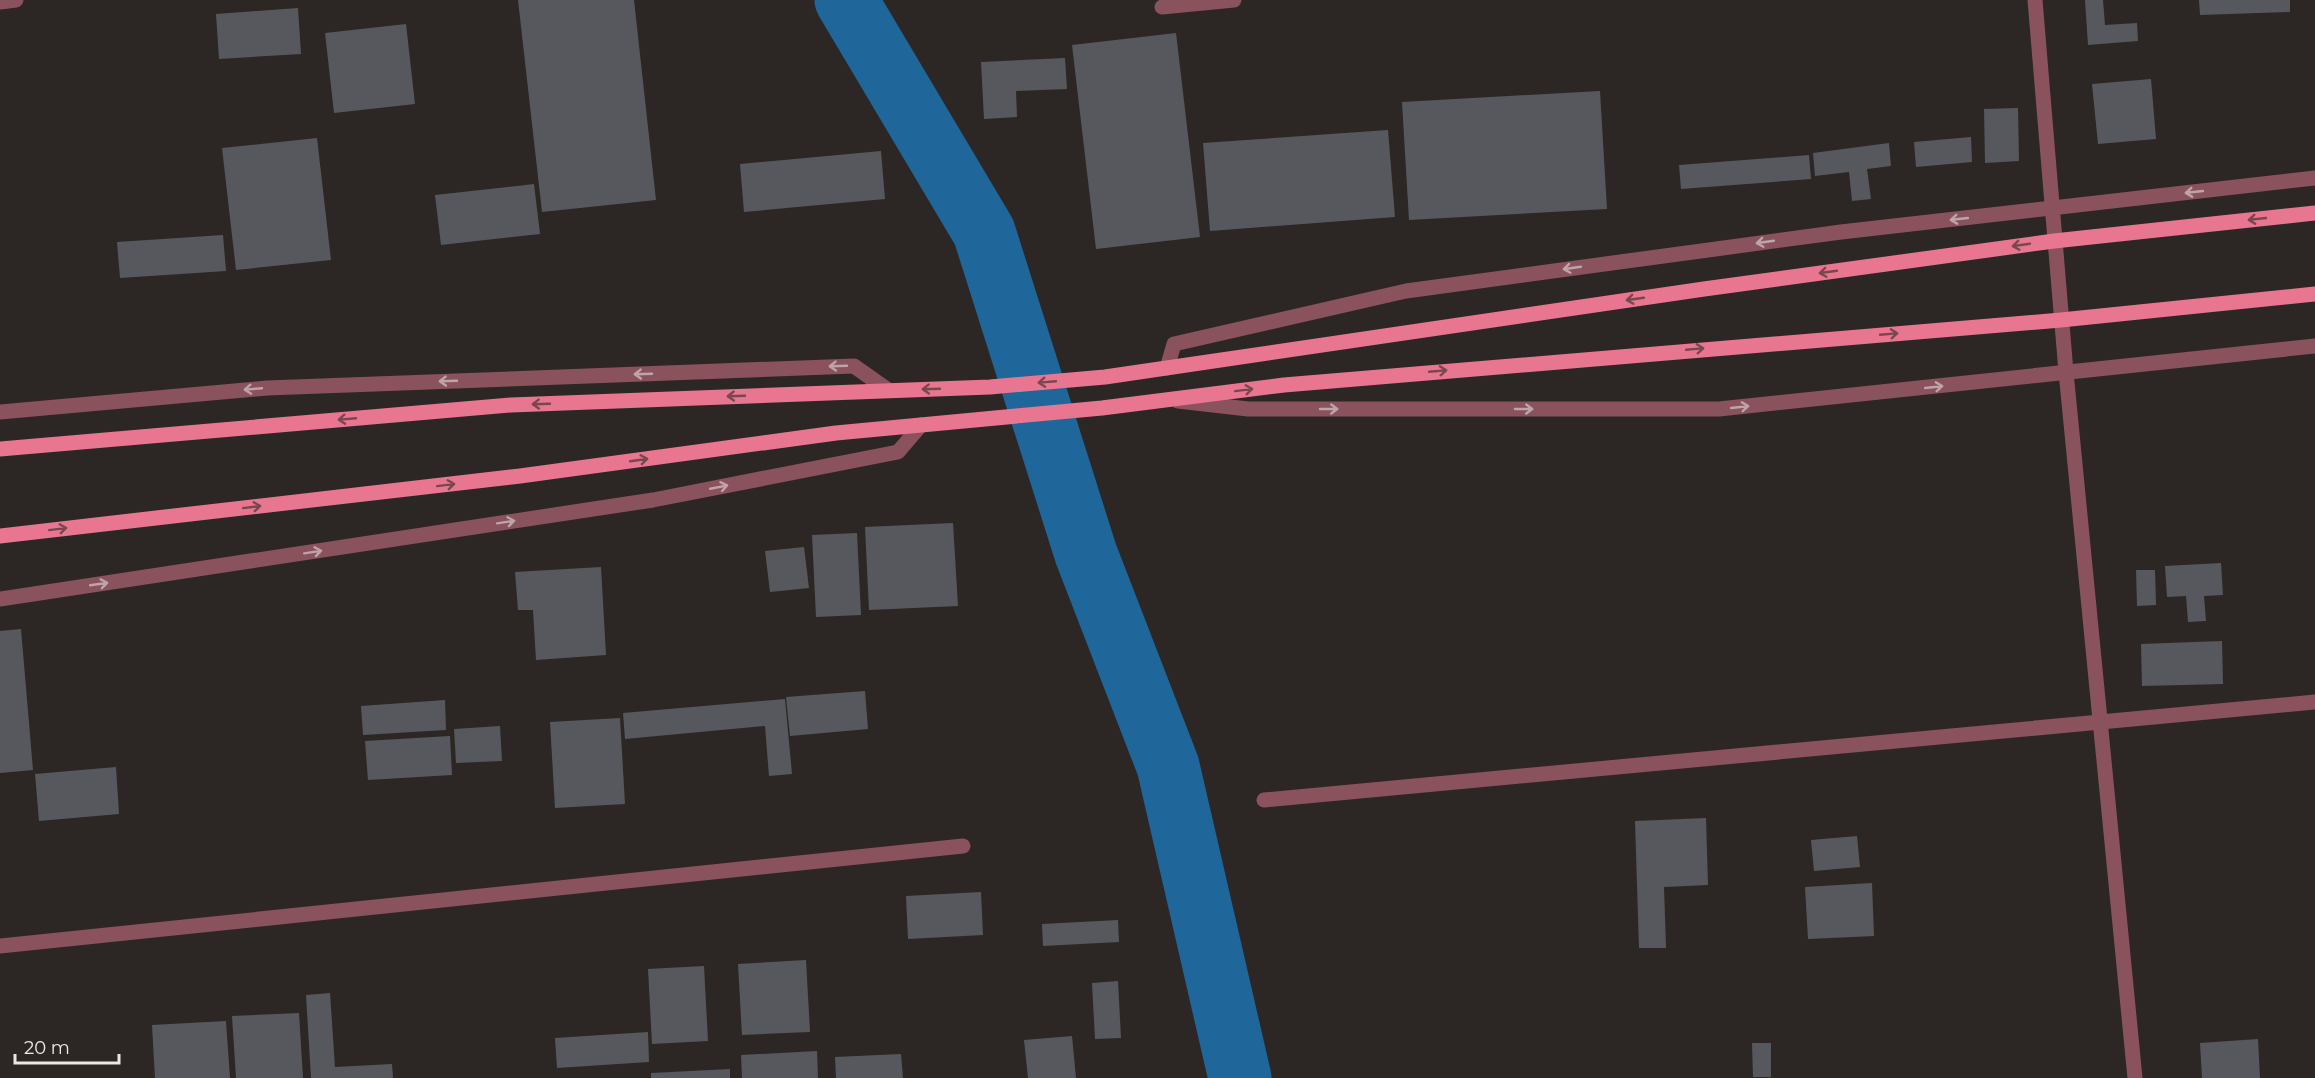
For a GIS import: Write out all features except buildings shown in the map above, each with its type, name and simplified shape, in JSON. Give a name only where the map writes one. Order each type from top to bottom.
[{"type":"main road","points":[[0,449],[511,405],[990,387],[1105,377],[2054,241],[2315,213]]},
{"type":"main road","points":[[0,536],[519,476],[836,433],[1102,408],[1296,384],[2061,320],[2315,294]]},
{"type":"street","points":[[0,2],[16,0]]},
{"type":"street","points":[[1162,7],[1234,0]]},
{"type":"street","points":[[2035,0],[2061,320],[2135,1078]]},
{"type":"street","points":[[1167,368],[1174,344],[1406,291],[1841,232],[2315,178]]},
{"type":"street","points":[[1166,400],[1248,410],[1719,410],[2315,346]]},
{"type":"street","points":[[0,412],[267,388],[854,366],[888,390]]},
{"type":"street","points":[[0,599],[653,500],[898,452],[921,424]]},
{"type":"street","points":[[1264,800],[2315,702]]},
{"type":"street","points":[[0,946],[963,846]]},
{"type":"waterway","points":[[846,0],[984,232],[1086,554],[1168,766],[1240,1078]]}]
